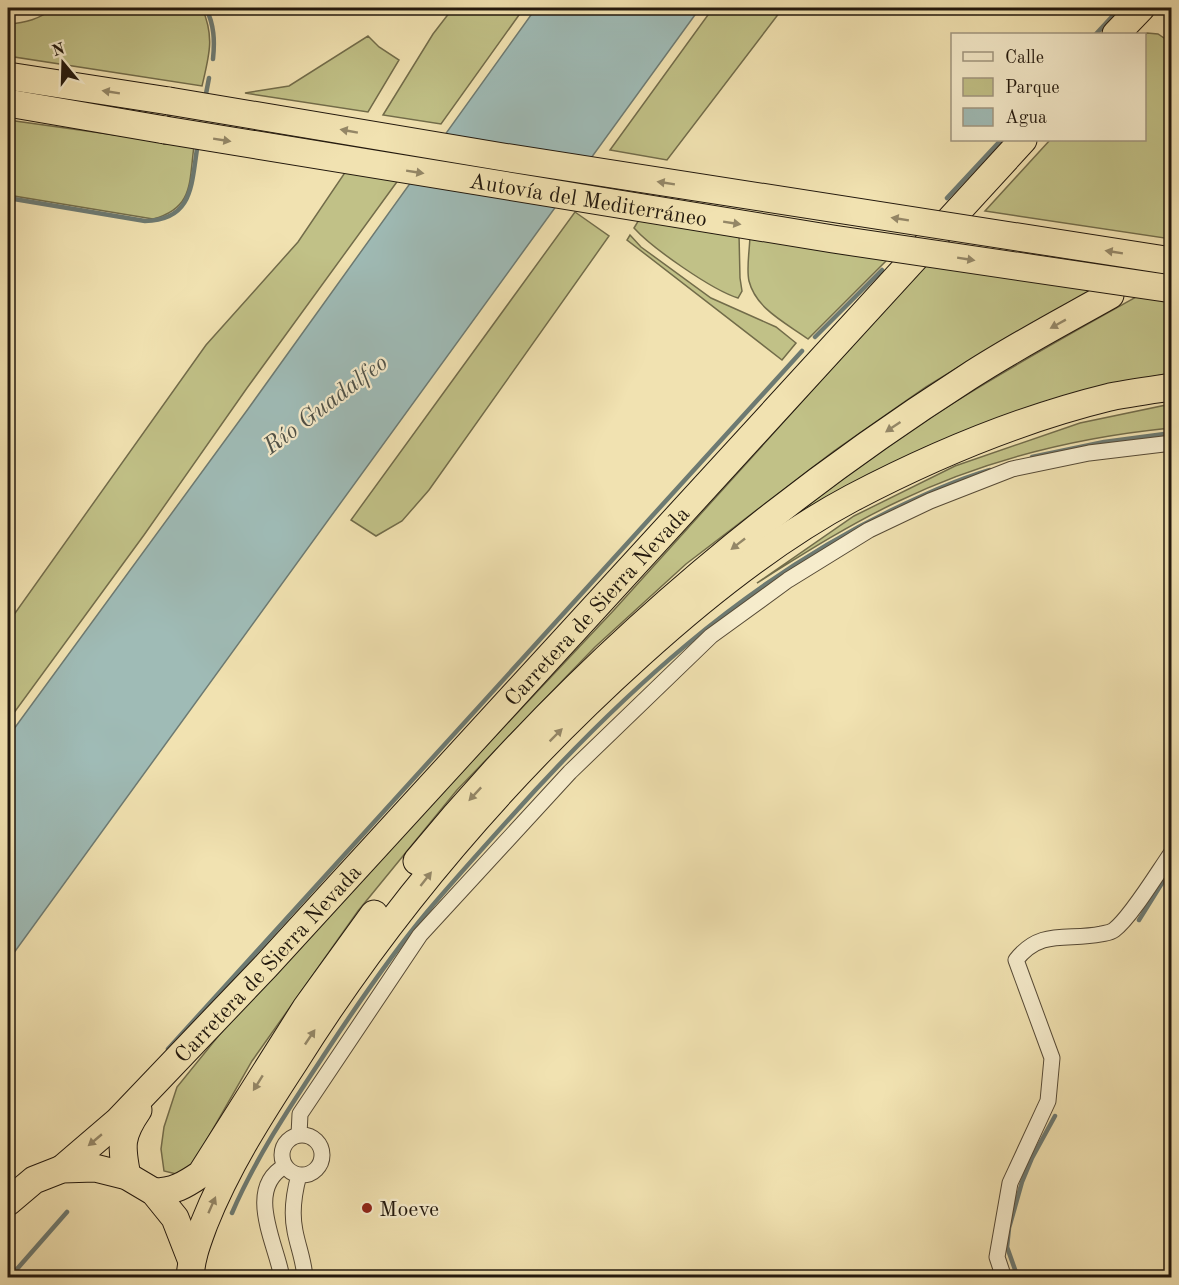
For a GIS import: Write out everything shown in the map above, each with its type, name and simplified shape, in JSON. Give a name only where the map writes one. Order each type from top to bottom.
[{"type":"highway","points":[[1117,33],[1141,8]]},
{"type":"highway","name":"Autovía del Mediterráneo","points":[[8,76],[503,158],[1172,261]]},
{"type":"highway","name":"Autovía del Mediterráneo","points":[[8,103],[833,239],[1172,289]]},
{"type":"highway","name":"Carretera de Sierra Nevada","points":[[62,1169],[117,1121],[266,966],[1022,141]]},
{"type":"highway","points":[[154,1192],[169,1192],[186,1185],[201,1174],[306,1008],[348,948],[397,885],[454,815],[544,720],[637,630],[724,555],[798,496],[878,437],[969,376],[1110,295]]},
{"type":"highway","points":[[190,1268],[212,1204],[248,1133],[311,1035],[374,944],[439,862],[523,768],[599,692],[682,616],[769,550],[849,500],[937,456],[1034,419],[1111,397],[1172,387]]},
{"type":"highway","name":"Carretera de Sierra Nevada","points":[[127,1176],[122,1139],[130,1122],[167,1071]]},
{"type":"highway","points":[[8,1202],[34,1180],[62,1169],[95,1168],[127,1176],[154,1192],[175,1218],[190,1268]]},
{"type":"street","points":[[299,1136],[300,1114],[420,935],[570,772],[711,636],[788,580],[869,530],[930,501],[1012,469],[1089,453],[1172,442]]},
{"type":"street","points":[[1004,1278],[996,1257],[1010,1183],[1048,1101],[1052,1058],[1016,960],[1024,949],[1058,936],[1087,937],[1113,932],[1172,852]]},
{"type":"street","points":[[299,1136],[315,1140],[318,1144],[321,1156],[317,1167],[312,1172],[294,1173],[285,1166],[282,1160],[287,1142],[299,1136]]},
{"type":"street","points":[[282,1278],[268,1233],[265,1211],[267,1189],[277,1170],[285,1166]]},
{"type":"street","points":[[300,1174],[294,1199],[293,1216],[304,1262],[305,1278]]},
{"type":"green space","points":[[54,8],[202,8],[206,18],[210,47],[202,86],[8,56],[8,24],[32,20]]},
{"type":"green space","points":[[453,8],[524,8],[441,124],[383,115],[433,34]]},
{"type":"green space","points":[[713,8],[783,8],[667,160],[610,150]]},
{"type":"green space","points":[[1146,34],[1158,34],[1171,41],[1171,239],[985,211],[1049,141],[1146,141]]},
{"type":"green space","points":[[368,36],[379,47],[399,60],[368,112],[245,93],[289,86]]},
{"type":"green space","points":[[8,120],[194,146],[187,192],[183,201],[176,208],[153,219],[8,195]]},
{"type":"green space","points":[[346,171],[399,179],[8,721],[8,623],[206,345],[298,242]]},
{"type":"green space","points":[[575,212],[609,236],[429,490],[402,521],[376,536],[351,520]]},
{"type":"green space","points":[[640,218],[739,234],[742,291],[738,298],[698,278],[654,246],[634,228]]},
{"type":"green space","points":[[750,234],[890,257],[808,339],[773,314],[758,300],[753,291],[748,270]]},
{"type":"green space","points":[[630,235],[641,247],[711,298],[776,327],[796,343],[782,360],[627,240]]},
{"type":"green space","points":[[928,262],[1096,289],[1013,334],[926,387],[834,451],[686,564],[595,647],[457,790],[358,911],[252,1061],[194,1162],[180,1175],[164,1171],[161,1149],[164,1127],[177,1087],[220,1034],[405,832],[614,610]]},
{"type":"green space","points":[[1138,296],[1171,302],[1171,373],[1127,382],[985,424],[924,448],[781,528],[864,462],[908,432],[999,375]]},
{"type":"green space","points":[[1171,404],[1171,428],[1102,437],[1032,452],[931,486],[863,519],[757,583],[854,516],[955,466],[1080,423]]},
{"type":"water","name":"Río Guadalfeo","points":[[536,8],[700,8],[8,961],[8,737],[248,409]]},
{"type":"waterway","points":[[206,8],[213,33],[213,59]]},
{"type":"waterway","points":[[1097,33],[1120,8]]},
{"type":"waterway","points":[[205,99],[209,78]]},
{"type":"waterway","points":[[947,198],[1000,141]]},
{"type":"waterway","points":[[8,198],[145,221],[161,219],[173,214],[188,196],[198,143]]},
{"type":"waterway","points":[[815,337],[882,270]]},
{"type":"waterway","points":[[168,1049],[802,351]]},
{"type":"waterway","points":[[1032,457],[1104,442],[1172,433]]},
{"type":"waterway","points":[[232,1213],[276,1129],[363,996],[388,962],[468,865],[595,728],[687,644],[786,570],[894,509],[953,483],[990,470]]},
{"type":"waterway","points":[[1139,920],[1172,867]]},
{"type":"waterway","points":[[1018,1278],[1007,1247],[1009,1228],[1022,1182],[1055,1116]]},
{"type":"waterway","points":[[17,1269],[67,1212]]},
{"type":"place","name":"Moeve","points":[[367,1208]]}]
